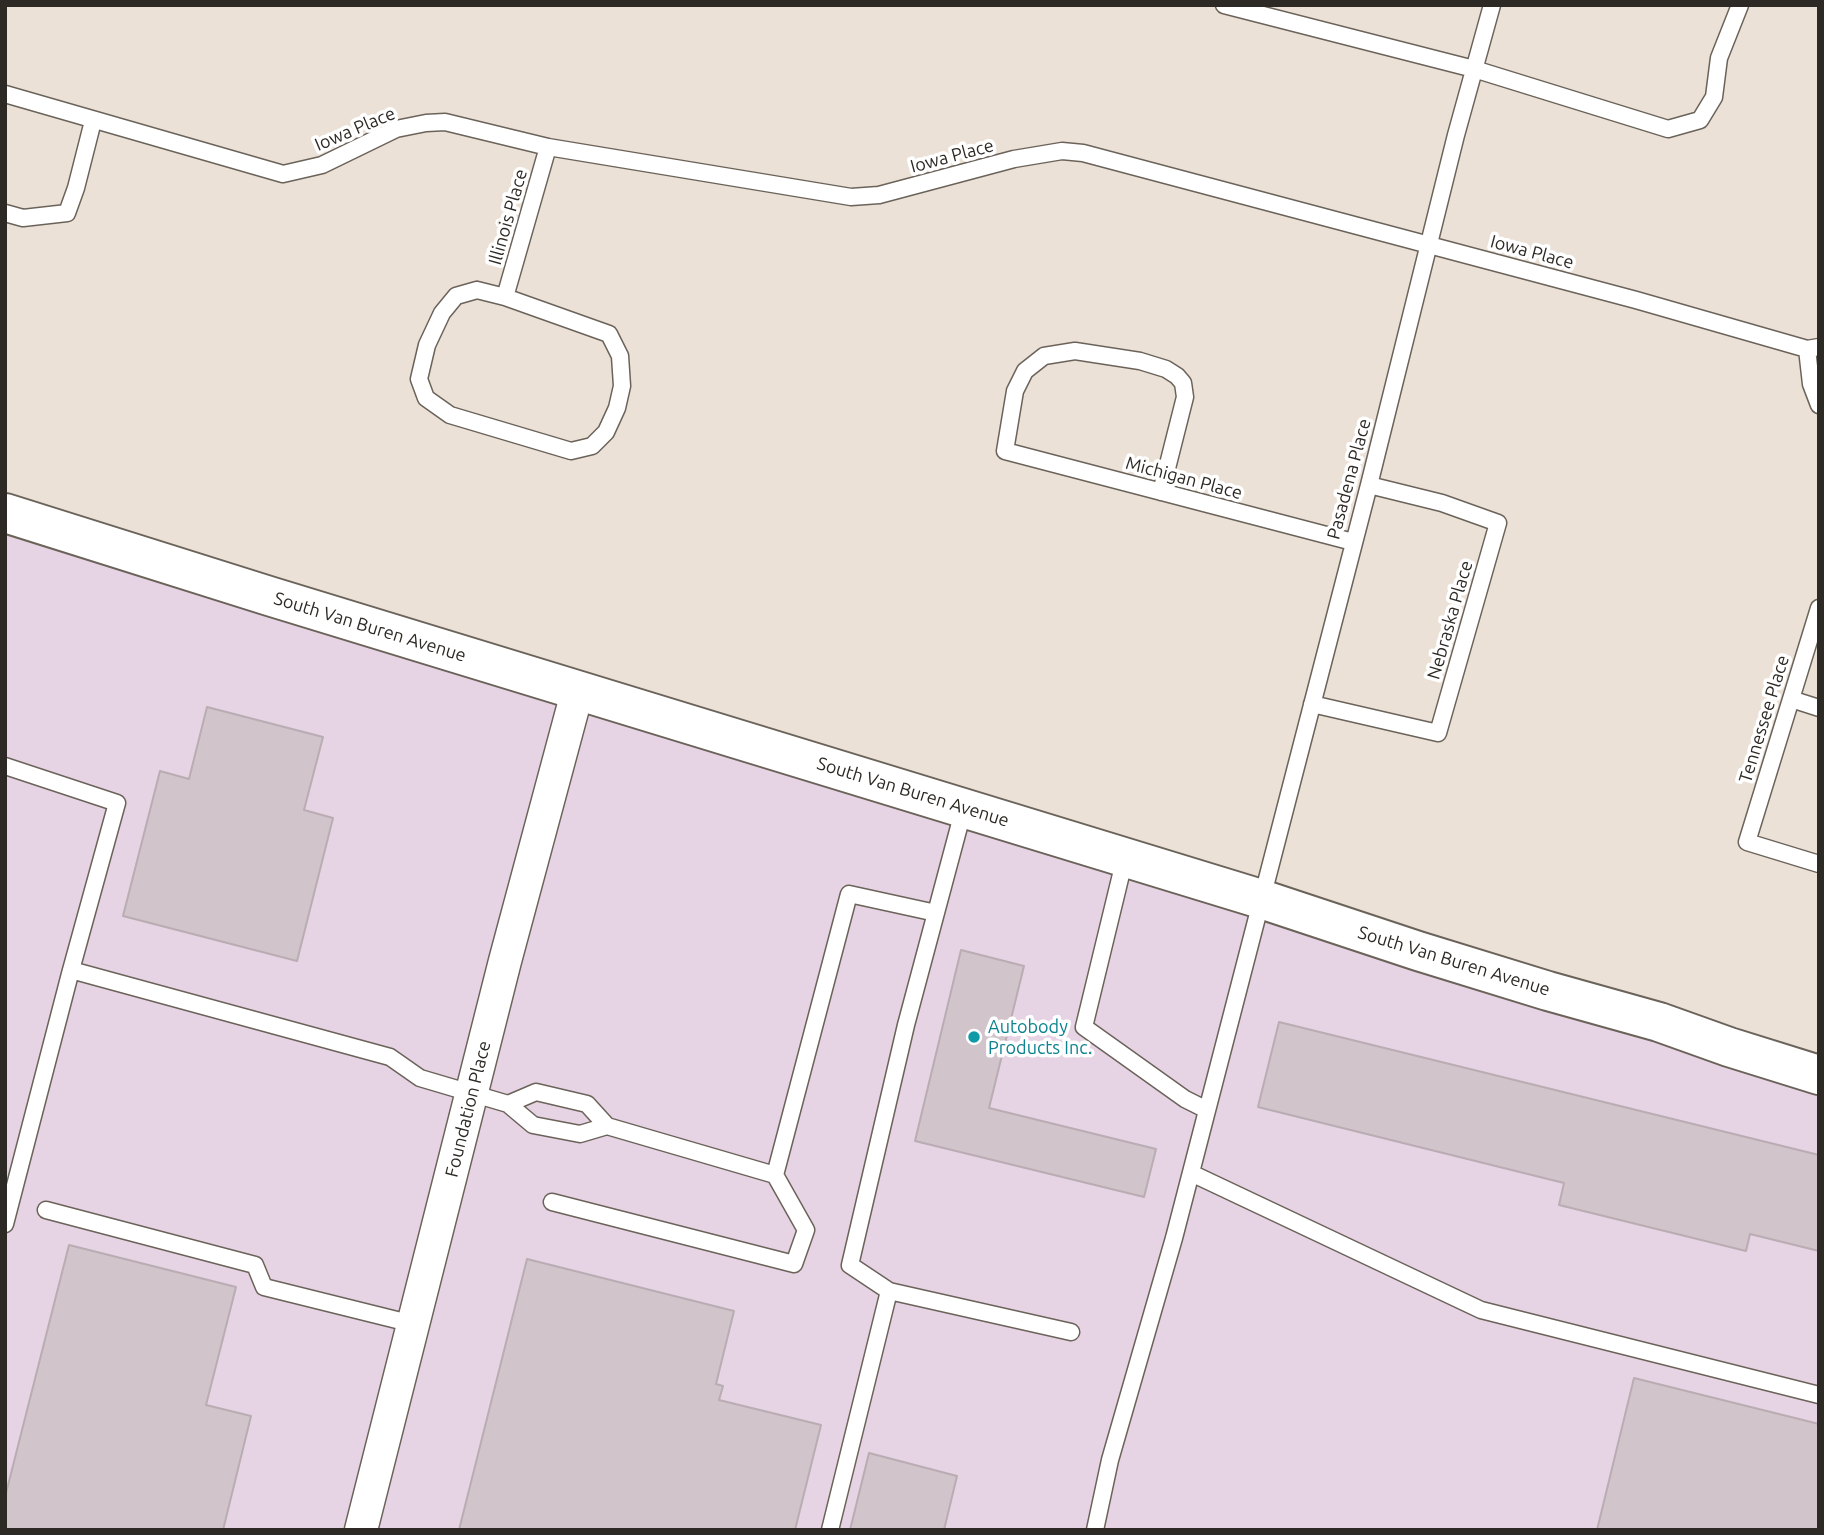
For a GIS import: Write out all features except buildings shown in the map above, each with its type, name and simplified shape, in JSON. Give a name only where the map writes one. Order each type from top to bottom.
[{"type":"main road","name":"South Van Buren Avenue","points":[[5,513],[1261,899],[1457,963],[1659,1022],[1819,1075]]},
{"type":"street","name":"Foundation Place","points":[[361,1530],[578,689]]},
{"type":"lane","points":[[1224,5],[1474,69],[1668,129],[1700,120],[1714,97],[1720,58],[1741,5]]},
{"type":"lane","name":"Pasadena Place","points":[[1095,1530],[1110,1460],[1174,1238],[1456,135],[1493,5]]},
{"type":"lane","name":"Iowa Place","points":[[5,94],[283,174],[322,165],[396,129],[445,122],[548,147],[851,197],[879,195],[1014,159],[1062,151],[1083,153],[1813,348]]},
{"type":"lane","points":[[5,213],[23,218],[67,213],[93,121]]},
{"type":"lane","name":"Illinois Place","points":[[505,297],[548,147]]},
{"type":"lane","points":[[477,290],[505,297],[609,334],[620,356],[622,386],[617,408],[606,432],[592,446],[571,452],[450,415],[426,398],[419,379],[427,345],[442,313],[456,296],[477,290]]},
{"type":"lane","points":[[1813,348],[1811,384],[1819,405]]},
{"type":"lane","name":"Michigan Place","points":[[1161,492],[1185,397],[1183,383],[1177,376],[1166,369],[1140,361],[1075,351],[1044,356],[1025,371],[1015,391],[1005,451],[1161,492],[1353,542]]},
{"type":"lane","name":"Nebraska Place","points":[[1312,704],[1438,733],[1498,523],[1443,503],[1368,485]]},
{"type":"lane","name":"Tennessee Place","points":[[1819,608],[1747,842],[1819,863]]},
{"type":"lane","points":[[1791,699],[1819,708]]},
{"type":"lane","points":[[5,766],[117,803],[5,1224]]},
{"type":"lane","points":[[964,808],[906,1025],[850,1265],[889,1291],[1071,1332]]},
{"type":"lane","points":[[1125,858],[1084,1027],[1185,1099],[1207,1110]]},
{"type":"lane","points":[[552,1202],[793,1264],[806,1230],[775,1175],[849,894],[936,913]]},
{"type":"lane","points":[[71,970],[390,1057],[420,1078],[508,1104],[533,1125],[580,1134],[607,1126]]},
{"type":"lane","points":[[508,1104],[536,1091],[587,1104],[607,1126],[775,1175]]},
{"type":"lane","points":[[1191,1173],[1481,1310],[1819,1395]]},
{"type":"lane","points":[[46,1210],[255,1265],[264,1287],[413,1324]]},
{"type":"lane","points":[[830,1530],[889,1291]]},
{"type":"shaded area","points":[[5,513],[1819,1075],[1819,1530],[5,1530]]},
{"type":"place","name":"Autobody Products Inc.","points":[[974,1037]]}]
